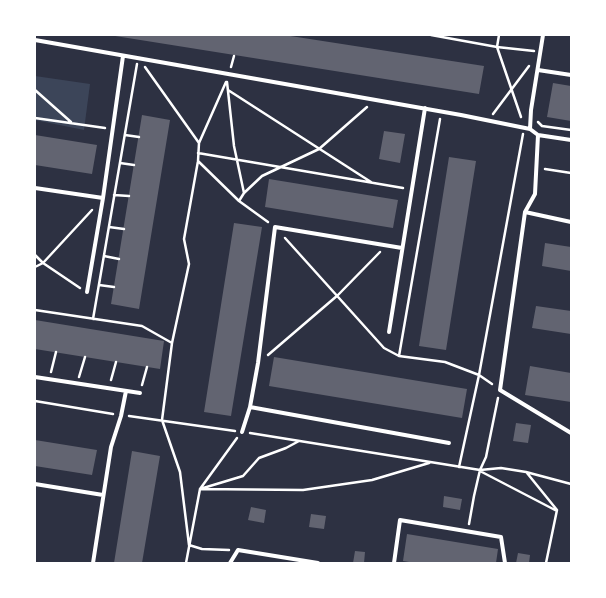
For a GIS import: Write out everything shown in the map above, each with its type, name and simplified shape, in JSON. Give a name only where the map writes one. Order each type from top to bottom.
[{"type":"lane","points":[[530,129],[531,110],[544,35]]},
{"type":"lane","points":[[35,40],[425,108],[524,127],[538,135],[571,140]]},
{"type":"lane","points":[[87,292],[103,198],[123,56]]},
{"type":"lane","points":[[538,70],[571,75]]},
{"type":"lane","points":[[388,332],[425,108]]},
{"type":"lane","points":[[538,135],[535,194],[525,212],[500,390],[571,433]]},
{"type":"lane","points":[[35,188],[103,198]]},
{"type":"lane","points":[[525,212],[571,222]]},
{"type":"lane","points":[[242,432],[250,407],[258,363],[275,227],[402,248]]},
{"type":"lane","points":[[35,377],[140,393]]},
{"type":"lane","points":[[93,563],[111,446],[121,416],[126,391]]},
{"type":"lane","points":[[250,407],[449,443]]},
{"type":"lane","points":[[35,484],[103,495]]},
{"type":"lane","points":[[394,563],[400,520],[501,538],[505,563]]},
{"type":"lane","points":[[230,563],[238,550],[318,563]]},
{"type":"path","points":[[431,35],[497,47],[540,52]]},
{"type":"path","points":[[460,467],[474,402],[524,127],[497,47],[499,35]]},
{"type":"path","points":[[488,121],[540,52]]},
{"type":"path","points":[[229,74],[234,56]]},
{"type":"path","points":[[93,319],[138,58]]},
{"type":"path","points":[[138,58],[199,143]]},
{"type":"path","points":[[189,545],[180,472],[162,420],[172,343],[189,264],[184,239],[198,161],[199,143],[227,80],[237,160],[244,193]]},
{"type":"path","points":[[35,90],[72,123]]},
{"type":"path","points":[[228,90],[372,183]]},
{"type":"path","points":[[198,161],[239,201],[244,193],[262,176],[319,149],[375,100]]},
{"type":"path","points":[[399,356],[441,111]]},
{"type":"path","points":[[35,118],[113,129]]},
{"type":"path","points":[[537,118],[542,126],[571,130]]},
{"type":"path","points":[[125,135],[139,136]]},
{"type":"path","points":[[198,154],[427,192]]},
{"type":"path","points":[[120,162],[134,165]]},
{"type":"path","points":[[536,167],[571,173]]},
{"type":"path","points":[[114,195],[129,196]]},
{"type":"path","points":[[35,267],[43,263],[103,198]]},
{"type":"path","points":[[109,227],[124,230]]},
{"type":"path","points":[[258,363],[338,295],[386,246]]},
{"type":"path","points":[[35,255],[43,263],[87,292]]},
{"type":"path","points":[[104,256],[119,258]]},
{"type":"path","points":[[99,285],[114,287]]},
{"type":"path","points":[[35,310],[142,326],[172,343]]},
{"type":"path","points":[[49,379],[56,352]]},
{"type":"path","points":[[78,383],[85,357]]},
{"type":"path","points":[[109,388],[116,362]]},
{"type":"path","points":[[140,393],[147,367]]},
{"type":"path","points":[[35,401],[121,416],[242,432],[480,470],[501,468],[526,472],[571,484]]},
{"type":"path","points":[[186,563],[200,489],[242,432]]},
{"type":"path","points":[[200,489],[243,476],[259,458],[300,441]]},
{"type":"path","points":[[200,489],[303,490],[372,480],[430,462]]},
{"type":"path","points":[[480,470],[557,510]]},
{"type":"path","points":[[468,531],[480,470]]},
{"type":"path","points":[[526,472],[557,510]]},
{"type":"path","points":[[546,563],[557,510]]},
{"type":"path","points":[[189,545],[202,550],[238,550]]},
{"type":"shaded area","points":[[35,76],[90,84],[84,130],[35,120]]},
{"type":"building","points":[[109,35],[284,35],[484,66],[479,94]]},
{"type":"building","points":[[553,83],[571,86],[571,121],[547,117]]},
{"type":"building","points":[[142,115],[170,120],[139,309],[111,304]]},
{"type":"building","points":[[384,131],[405,134],[400,163],[379,159]]},
{"type":"building","points":[[35,135],[97,145],[92,174],[35,165]]},
{"type":"building","points":[[449,157],[476,161],[446,350],[419,346]]},
{"type":"building","points":[[269,179],[398,200],[393,228],[265,207]]},
{"type":"building","points":[[234,223],[262,227],[231,416],[204,412]]},
{"type":"building","points":[[545,243],[571,247],[571,271],[542,266]]},
{"type":"building","points":[[536,306],[571,311],[571,334],[532,328]]},
{"type":"building","points":[[35,320],[164,341],[160,369],[35,349]]},
{"type":"building","points":[[274,357],[467,389],[462,418],[269,386]]},
{"type":"building","points":[[530,366],[571,373],[571,402],[525,395]]},
{"type":"building","points":[[516,423],[531,425],[528,443],[513,441]]},
{"type":"building","points":[[35,440],[97,450],[92,475],[35,466]]},
{"type":"building","points":[[132,451],[160,456],[142,563],[114,563]]},
{"type":"building","points":[[444,496],[462,499],[460,510],[443,507]]},
{"type":"building","points":[[251,507],[266,510],[264,523],[248,520]]},
{"type":"building","points":[[311,514],[326,516],[324,529],[309,527]]},
{"type":"building","points":[[407,534],[498,549],[496,563],[415,563],[403,561]]},
{"type":"building","points":[[355,551],[365,552],[364,563],[353,563]]},
{"type":"building","points":[[518,553],[530,555],[529,563],[516,563]]}]
